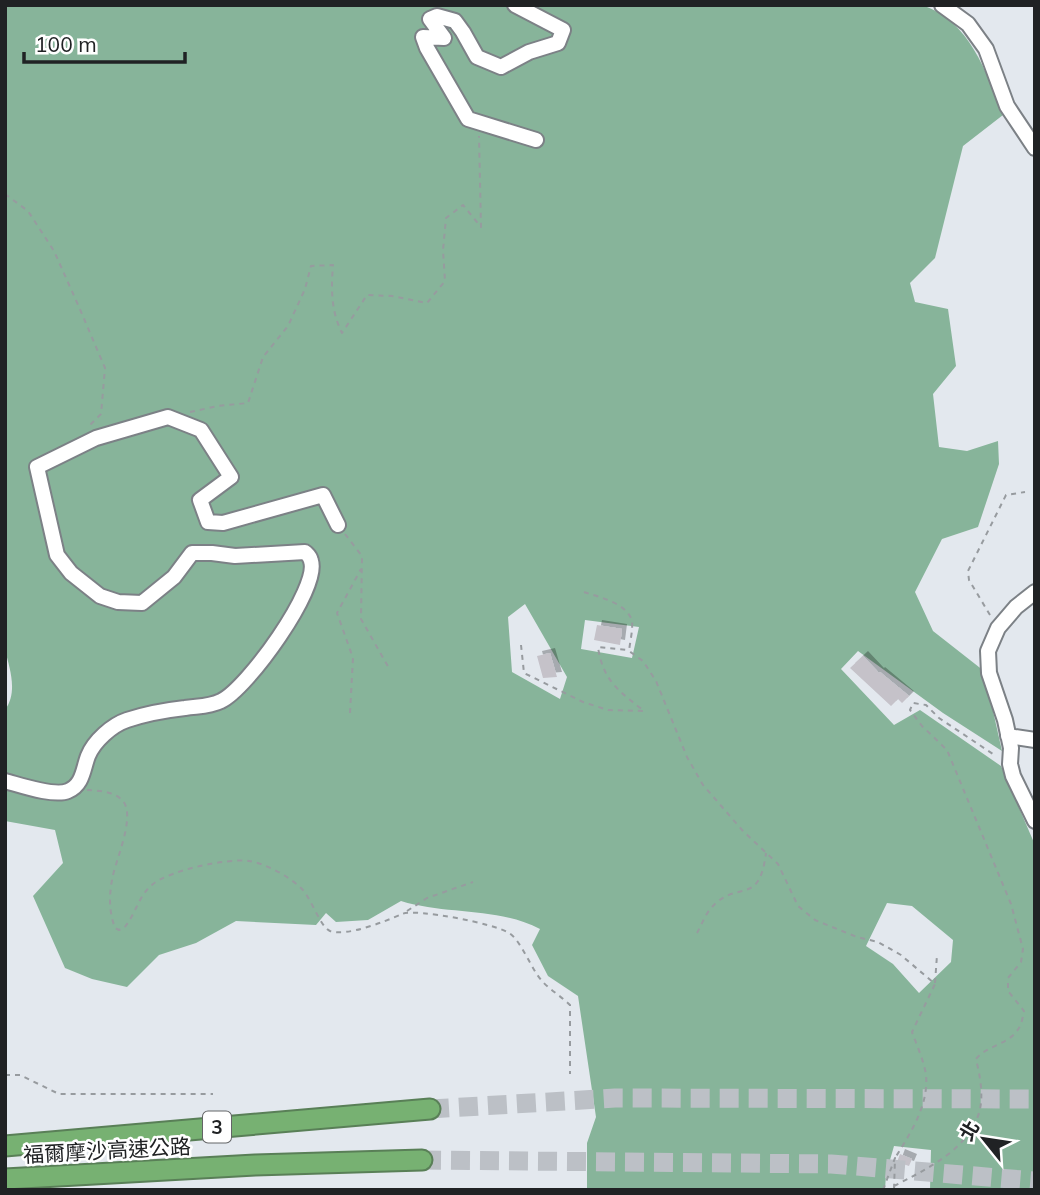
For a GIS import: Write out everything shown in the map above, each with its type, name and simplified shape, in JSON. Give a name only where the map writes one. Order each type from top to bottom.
[{"type":"highway","name":"福爾摩沙高速公路","points":[[5,1146],[430,1109]]},
{"type":"highway","name":"福爾摩沙高速公路","points":[[5,1179],[242,1165],[422,1160]]},
{"type":"street","points":[[515,5],[563,30],[558,43],[529,52],[500,67],[477,57],[455,21],[437,16],[430,19],[444,38],[423,37],[468,118],[536,140]]},
{"type":"street","points":[[942,5],[968,24],[986,48],[1007,106],[1035,148]]},
{"type":"street","points":[[5,781],[64,793],[80,781],[89,754],[96,743],[125,720],[183,708],[206,707],[223,701],[253,674],[269,651],[309,585],[312,562],[305,552],[296,551],[235,556],[192,553],[174,577],[142,603],[118,602],[100,596],[71,573],[57,555],[37,467],[96,438],[168,417],[201,430],[231,477],[200,500],[208,522],[223,523],[323,495],[338,525]]},
{"type":"street","points":[[1035,592],[1016,607],[998,628],[988,651],[989,673],[1005,720],[1011,748],[1010,765],[1016,787],[1035,821]]},
{"type":"street","points":[[1008,736],[1035,740]]},
{"type":"path","points":[[168,417],[218,406],[248,403],[263,358],[288,326],[305,289],[311,266],[333,265],[331,287],[334,317],[342,333],[367,295],[392,296],[427,303],[445,281],[443,250],[446,218],[463,205],[481,227],[480,143],[476,121]]},
{"type":"path","points":[[5,194],[28,211],[54,251],[105,368],[101,414],[84,432]]},
{"type":"path","points":[[998,628],[969,580],[968,571],[1006,495],[1025,492]]},
{"type":"path","points":[[338,525],[362,556],[361,619],[390,670]]},
{"type":"path","points":[[350,713],[354,659],[337,613],[361,569]]},
{"type":"path","points":[[584,592],[623,609],[632,621],[629,650]]},
{"type":"path","points":[[521,645],[524,673],[583,702],[608,710],[644,711],[615,688],[601,667],[598,647],[629,650],[643,661],[656,681],[687,757],[704,785],[726,813],[778,864],[798,906],[815,920],[890,948],[935,984]]},
{"type":"path","points":[[894,1188],[929,1168],[964,1140],[979,1114],[981,1094],[976,1059],[982,1052],[1005,1042],[1018,1029],[1024,1011],[1008,991],[1008,978],[1021,962],[1023,949],[1011,904],[947,750],[910,710],[913,703],[926,705],[939,718],[1010,765]]},
{"type":"path","points":[[72,789],[104,791],[117,796],[125,803],[128,815],[112,878],[110,908],[115,928],[119,930],[128,923],[142,895],[153,883],[172,873],[229,862],[249,861],[274,870],[301,888],[322,924],[327,930],[334,932],[373,926],[406,912],[411,906],[427,898],[473,882]]},
{"type":"path","points":[[697,933],[710,909],[726,897],[757,885],[763,874],[766,852]]},
{"type":"path","points":[[406,912],[463,918],[508,932],[516,939],[542,981],[570,1005],[570,1074]]},
{"type":"path","points":[[883,1190],[895,1158],[910,1133],[926,1096],[926,1073],[912,1032],[935,984],[937,955]]},
{"type":"path","points":[[5,1075],[20,1075],[59,1094],[213,1094]]},
{"type":"path","points":[[894,1188],[895,1158]]},
{"type":"green space","points":[[5,5],[922,5],[939,13],[953,23],[974,50],[1003,115],[963,146],[935,258],[910,283],[915,302],[948,309],[956,366],[933,394],[939,447],[967,451],[998,441],[999,464],[978,527],[942,539],[915,592],[933,631],[984,671],[1002,751],[943,713],[858,651],[841,669],[894,725],[920,710],[1001,766],[1035,845],[1035,1190],[930,1190],[931,1150],[894,1146],[886,1174],[885,1190],[587,1190],[587,1143],[596,1117],[578,996],[548,976],[532,945],[540,929],[507,917],[401,901],[368,920],[336,922],[326,913],[316,925],[236,921],[196,943],[159,955],[127,987],[92,979],[65,968],[33,896],[63,863],[55,830],[5,821],[5,710],[12,688],[5,650]],"holes":[[[525,604],[567,677],[560,699],[512,672],[508,617]],[[585,620],[639,627],[632,658],[581,649]],[[887,903],[912,906],[953,940],[951,962],[919,993],[893,964],[866,946]]]},
{"type":"building","points":[[597,625],[622,629],[620,645],[594,640]]},
{"type":"building","points":[[550,653],[557,677],[543,678],[537,656]]},
{"type":"building","points":[[863,656],[879,673],[909,696],[902,703],[898,699],[891,706],[850,668]]},
{"type":"building","points":[[900,1154],[912,1159],[909,1166],[897,1162]]},
{"type":"tunnel","points":[[430,1109],[615,1098],[1035,1099]]},
{"type":"tunnel","points":[[422,1160],[831,1164],[1035,1181]]}]
